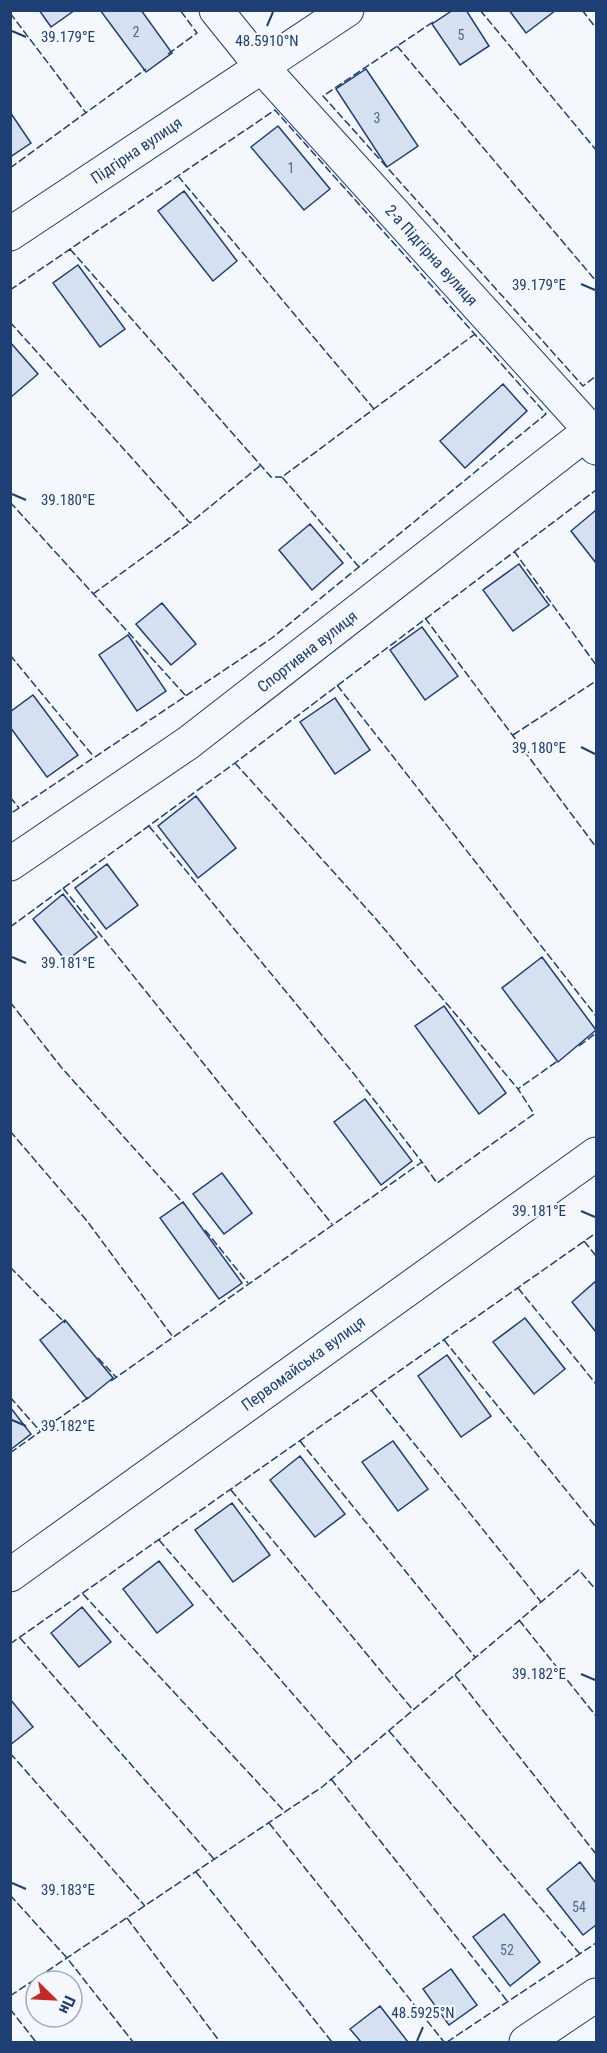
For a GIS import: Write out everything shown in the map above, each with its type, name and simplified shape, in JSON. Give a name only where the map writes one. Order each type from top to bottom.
[{"type":"street","name":"2-а Підгірна вулиця","points":[[216,10],[261,66],[595,435]]},
{"type":"street","points":[[261,66],[347,10]]},
{"type":"street","name":"Підгірна вулиця","points":[[10,234],[261,66]]},
{"type":"street","name":"Спортивна вулиця","points":[[10,864],[188,743],[595,435]]},
{"type":"street","name":"Первомайська вулиця","points":[[10,1575],[597,1154]]},
{"type":"street","points":[[526,2043],[597,1995]]},
{"type":"building","points":[[39,10],[75,10],[51,27]]},
{"type":"building","points":[[100,10],[141,10],[172,53],[146,72]]},
{"type":"building","points":[[453,10],[466,10],[489,46],[460,65],[432,24]]},
{"type":"building","points":[[509,10],[556,10],[526,33]]},
{"type":"building","points":[[366,69],[418,146],[387,167],[336,89]]},
{"type":"building","points":[[10,112],[31,143],[10,157]]},
{"type":"building","points":[[278,126],[330,189],[304,210],[251,147]]},
{"type":"building","points":[[184,191],[237,261],[213,281],[158,211]]},
{"type":"building","points":[[78,265],[125,329],[100,347],[53,283]]},
{"type":"building","points":[[10,342],[38,374],[11,397],[10,397]]},
{"type":"building","points":[[503,384],[527,411],[465,468],[440,441]]},
{"type":"building","points":[[596,510],[596,563],[571,531]]},
{"type":"building","points":[[310,524],[343,563],[312,590],[279,550]]},
{"type":"building","points":[[519,564],[549,605],[513,631],[483,590]]},
{"type":"building","points":[[162,603],[196,644],[171,665],[136,624]]},
{"type":"building","points":[[422,627],[458,676],[425,700],[390,650]]},
{"type":"building","points":[[128,635],[166,691],[137,711],[99,655]]},
{"type":"building","points":[[33,695],[78,755],[47,777],[10,727],[10,712]]},
{"type":"building","points":[[335,698],[370,750],[335,774],[300,722]]},
{"type":"building","points":[[196,796],[236,848],[198,878],[158,826]]},
{"type":"building","points":[[107,864],[138,905],[106,929],[75,888]]},
{"type":"building","points":[[63,894],[97,937],[66,961],[33,919]]},
{"type":"building","points":[[542,957],[596,1030],[558,1062],[502,988]]},
{"type":"building","points":[[444,1006],[506,1093],[479,1114],[415,1026]]},
{"type":"building","points":[[365,1099],[412,1161],[381,1185],[334,1122]]},
{"type":"building","points":[[222,1173],[252,1213],[224,1234],[193,1194]]},
{"type":"building","points":[[183,1202],[242,1283],[219,1299],[160,1218]]},
{"type":"building","points":[[596,1281],[596,1332],[572,1302]]},
{"type":"building","points":[[525,1318],[565,1369],[534,1394],[493,1342]]},
{"type":"building","points":[[65,1320],[113,1378],[87,1399],[40,1340]]},
{"type":"building","points":[[447,1355],[491,1416],[461,1437],[418,1376]]},
{"type":"building","points":[[10,1407],[31,1434],[10,1450]]},
{"type":"building","points":[[393,1441],[428,1489],[398,1511],[362,1462]]},
{"type":"building","points":[[300,1456],[345,1514],[315,1537],[270,1480]]},
{"type":"building","points":[[232,1503],[270,1555],[233,1582],[195,1530]]},
{"type":"building","points":[[159,1561],[193,1605],[157,1633],[123,1589]]},
{"type":"building","points":[[82,1607],[111,1642],[79,1667],[51,1633]]},
{"type":"building","points":[[10,1699],[33,1727],[10,1745]]},
{"type":"building","points":[[580,1862],[596,1883],[596,1925],[583,1935],[547,1889]]},
{"type":"building","points":[[504,1914],[540,1962],[510,1986],[473,1937]]},
{"type":"building","points":[[451,1969],[477,2005],[449,2025],[423,1989]]},
{"type":"building","points":[[380,2006],[408,2042],[361,2042],[350,2029]]},
{"type":"fence","points":[[168,54],[197,33],[180,10]]},
{"type":"fence","points":[[480,10],[596,150]]},
{"type":"fence","points":[[582,10],[596,28]]},
{"type":"fence","points":[[10,13],[86,113]]},
{"type":"fence","points":[[433,22],[323,96],[583,386],[596,376]]},
{"type":"fence","points":[[397,46],[596,281]]},
{"type":"fence","points":[[10,168],[146,69]]},
{"type":"fence","points":[[10,290],[275,110],[546,414],[272,638],[10,814]]},
{"type":"fence","points":[[178,176],[374,409]]},
{"type":"fence","points":[[70,249],[271,477],[282,477]]},
{"type":"fence","points":[[10,322],[190,523],[261,465]]},
{"type":"fence","points":[[359,567],[282,477],[475,334]]},
{"type":"fence","points":[[10,927],[235,763],[596,490]]},
{"type":"fence","points":[[10,502],[186,696]]},
{"type":"fence","points":[[93,594],[190,523]]},
{"type":"fence","points":[[514,551],[596,665]]},
{"type":"fence","points":[[425,618],[596,847]]},
{"type":"fence","points":[[10,655],[94,757]]},
{"type":"fence","points":[[513,735],[596,681]]},
{"type":"fence","points":[[337,685],[596,1016]]},
{"type":"fence","points":[[235,763],[376,919],[518,1089]]},
{"type":"fence","points":[[10,797],[19,808]]},
{"type":"fence","points":[[149,826],[354,1074],[422,1162]]},
{"type":"fence","points":[[63,888],[332,1224]]},
{"type":"fence","points":[[10,1002],[61,1067],[184,1204]]},
{"type":"fence","points":[[579,1046],[596,1033]]},
{"type":"fence","points":[[111,1381],[422,1162],[437,1183],[534,1114],[518,1089],[559,1060]]},
{"type":"fence","points":[[10,1131],[87,1221],[173,1337]]},
{"type":"fence","points":[[205,1230],[248,1283]]},
{"type":"fence","points":[[10,1644],[596,1233]]},
{"type":"fence","points":[[584,1241],[596,1256]]},
{"type":"fence","points":[[10,1267],[65,1323]]},
{"type":"fence","points":[[518,1288],[596,1384]]},
{"type":"fence","points":[[444,1340],[596,1527]]},
{"type":"fence","points":[[98,1358],[116,1377]]},
{"type":"fence","points":[[372,1391],[541,1602]]},
{"type":"fence","points":[[10,1397],[40,1431]]},
{"type":"fence","points":[[10,1453],[89,1397]]},
{"type":"fence","points":[[300,1441],[475,1657]]},
{"type":"fence","points":[[231,1490],[413,1710]]},
{"type":"fence","points":[[159,1540],[352,1762]]},
{"type":"fence","points":[[10,1996],[322,1787],[579,1570],[596,1590]]},
{"type":"fence","points":[[83,1594],[285,1812]]},
{"type":"fence","points":[[519,1620],[596,1716]]},
{"type":"fence","points":[[20,1638],[214,1859]]},
{"type":"fence","points":[[455,1675],[596,1854]]},
{"type":"fence","points":[[389,1731],[580,1954]]},
{"type":"fence","points":[[10,1753],[145,1906]]},
{"type":"fence","points":[[331,1779],[508,2002]]},
{"type":"fence","points":[[269,1823],[444,2042]]},
{"type":"fence","points":[[196,1872],[332,2042]]},
{"type":"fence","points":[[10,1895],[67,1958],[133,2042]]},
{"type":"fence","points":[[127,1918],[220,2042]]},
{"type":"fence","points":[[447,2042],[596,1943]]},
{"type":"fence","points":[[10,2009],[36,2042]]}]
